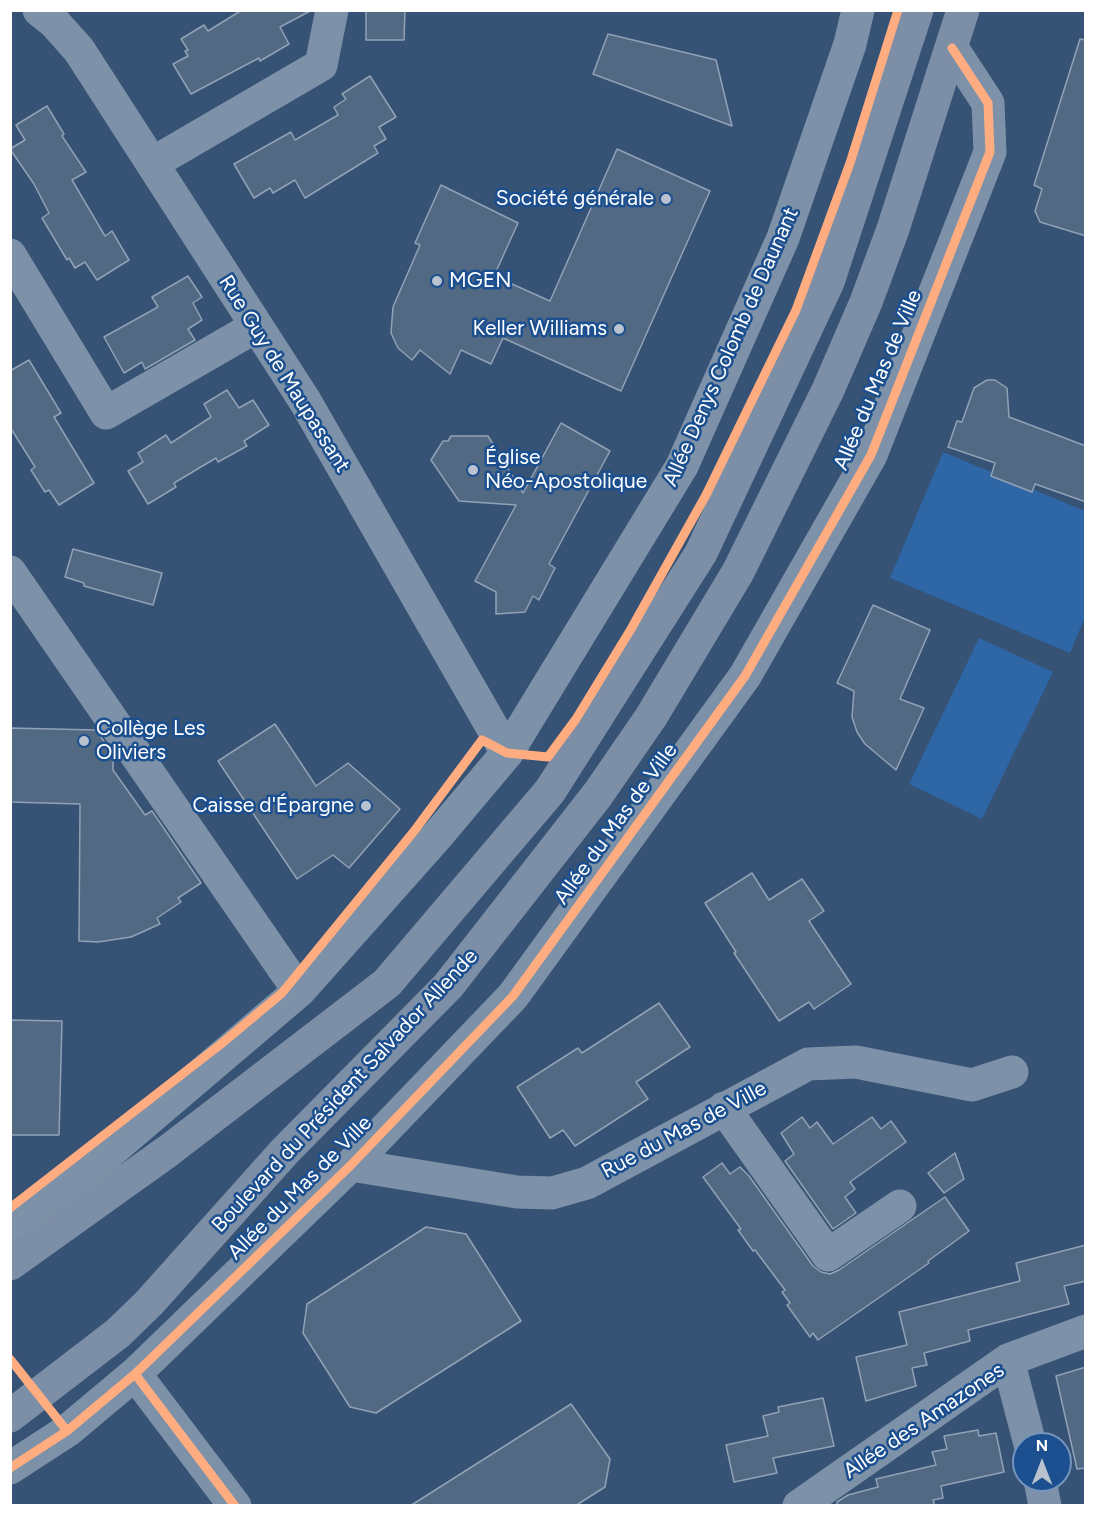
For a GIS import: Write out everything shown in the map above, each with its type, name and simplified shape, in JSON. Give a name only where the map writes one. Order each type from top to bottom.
[{"type":"main road","name":"Boulevard du Président Salvador Allende","points":[[10,1264],[168,1151],[387,983],[550,791],[700,553],[828,282],[917,10]]},
{"type":"main road","name":"Boulevard du Président Salvador Allende","points":[[10,1416],[118,1333],[186,1264],[293,1143],[448,986],[598,794],[699,640],[783,486],[866,302],[963,10]]},
{"type":"street","name":"Rue Guy de Maupassant","points":[[39,10],[54,22],[79,50],[153,163],[255,327],[305,401],[507,753]]},
{"type":"street","points":[[153,163],[321,65],[332,10]]},
{"type":"street","name":"Allée Denys Colomb de Daunant","points":[[10,1227],[97,1163],[299,992],[438,836],[507,753],[682,466],[783,238],[850,44],[858,10]]},
{"type":"street","name":"Allée du Mas de Ville","points":[[10,1468],[67,1431],[135,1374],[351,1165],[513,996],[746,676],[871,455],[990,152],[988,103],[952,48]]},
{"type":"street","points":[[10,255],[106,413],[255,327]]},
{"type":"street","points":[[10,572],[299,992]]},
{"type":"street","name":"Rue du Mas de Ville","points":[[351,1165],[517,1192],[552,1193],[587,1183],[724,1107],[808,1064],[856,1062],[972,1085],[1012,1072]]},
{"type":"street","points":[[724,1107],[828,1255],[900,1206]]},
{"type":"street","points":[[1008,1360],[1086,1331]]},
{"type":"street","name":"Allée des Amazones","points":[[799,1506],[1008,1360],[1027,1432]]},
{"type":"street","points":[[135,1374],[235,1506]]},
{"type":"shaded area","points":[[943,452],[1085,511],[1085,617],[1070,653],[890,578]]},
{"type":"shaded area","points":[[979,638],[1053,672],[982,819],[909,784]]},
{"type":"building","points":[[242,10],[312,10],[280,27],[289,44],[260,61],[259,58],[191,94],[173,64],[188,56],[185,51],[188,50],[181,39],[204,25],[208,31]]},
{"type":"building","points":[[366,10],[405,10],[404,40],[366,40]]},
{"type":"building","points":[[608,34],[716,60],[732,126],[593,74]]},
{"type":"building","points":[[1080,39],[1086,40],[1086,236],[1040,222],[1035,211],[1042,189],[1034,185]]},
{"type":"building","points":[[370,76],[396,117],[379,127],[386,139],[374,146],[378,153],[305,198],[295,180],[273,193],[270,188],[254,198],[234,164],[291,132],[295,140],[338,115],[334,107],[346,99],[342,94]]},
{"type":"building","points":[[47,106],[64,134],[62,136],[86,172],[72,180],[105,236],[112,231],[129,260],[97,280],[85,262],[75,268],[69,258],[67,260],[42,218],[49,213],[34,184],[10,149],[25,140],[16,125]]},
{"type":"building","points":[[617,149],[710,191],[621,391],[503,338],[491,364],[461,350],[450,374],[420,350],[412,360],[398,348],[391,333],[393,307],[420,245],[415,243],[441,185],[518,223],[494,276],[550,301]]},
{"type":"building","points":[[188,276],[202,297],[193,303],[202,320],[188,329],[195,340],[145,369],[142,362],[124,373],[104,337],[158,307],[152,297]]},
{"type":"building","points":[[29,360],[61,413],[54,417],[94,483],[59,505],[49,490],[45,492],[31,470],[35,467],[10,427],[10,371]]},
{"type":"building","points":[[987,380],[995,380],[1007,388],[1009,417],[1086,446],[1086,502],[1035,484],[1032,492],[991,476],[995,463],[948,447],[957,421],[962,422],[974,388]]},
{"type":"building","points":[[227,390],[239,408],[253,400],[269,425],[244,441],[247,446],[218,462],[216,458],[174,483],[176,487],[148,504],[128,471],[143,462],[138,453],[166,435],[171,443],[211,417],[204,404]]},
{"type":"building","points":[[561,423],[610,451],[549,564],[555,568],[539,600],[533,596],[525,612],[496,614],[496,592],[475,581],[516,505],[459,501],[431,460],[443,441],[448,441],[451,436],[488,436],[523,493]]},
{"type":"building","points":[[73,549],[162,573],[153,605],[84,586],[84,583],[65,577]]},
{"type":"building","points":[[873,605],[930,630],[900,699],[924,708],[896,770],[865,744],[857,732],[852,717],[854,691],[837,683]]},
{"type":"building","points":[[275,724],[316,786],[348,763],[400,809],[349,868],[333,855],[297,879],[218,761]]},
{"type":"building","points":[[10,728],[96,730],[113,754],[113,770],[145,815],[152,811],[201,883],[178,898],[181,902],[157,918],[160,924],[131,937],[98,942],[79,941],[80,804],[10,802]]},
{"type":"building","points":[[752,873],[769,900],[802,879],[824,911],[809,921],[851,984],[814,1009],[809,1002],[779,1021],[734,953],[736,952],[705,903]]},
{"type":"building","points":[[659,1003],[690,1047],[636,1082],[648,1099],[575,1146],[563,1130],[550,1138],[517,1087],[578,1048],[582,1053]]},
{"type":"building","points":[[10,1020],[62,1021],[59,1135],[10,1135]]},
{"type":"building","points":[[802,1117],[810,1128],[817,1122],[833,1144],[872,1117],[881,1129],[891,1121],[906,1142],[850,1182],[855,1189],[845,1197],[856,1213],[833,1229],[785,1161],[794,1154],[781,1133]]},
{"type":"building","points":[[955,1153],[964,1179],[944,1193],[928,1173]]},
{"type":"building","points":[[722,1163],[730,1174],[740,1167],[749,1176],[813,1266],[821,1272],[830,1274],[839,1270],[945,1197],[969,1231],[928,1261],[929,1263],[818,1340],[813,1333],[810,1337],[787,1305],[790,1303],[782,1292],[785,1290],[755,1250],[753,1251],[738,1230],[741,1229],[703,1177]]},
{"type":"building","points":[[426,1227],[466,1234],[521,1321],[376,1413],[350,1407],[303,1333],[307,1304]]},
{"type":"building","points":[[1086,1245],[1086,1281],[1064,1286],[1069,1304],[968,1330],[970,1341],[924,1353],[927,1365],[912,1368],[916,1386],[866,1401],[856,1357],[907,1345],[899,1312],[1020,1281],[1016,1263]]},
{"type":"building","points":[[1086,1367],[1086,1468],[1077,1469],[1072,1447],[1072,1432],[1069,1432],[1056,1376]]},
{"type":"building","points":[[823,1398],[834,1446],[773,1458],[777,1473],[734,1482],[726,1445],[768,1436],[763,1416],[779,1412],[778,1407]]},
{"type":"building","points":[[571,1404],[610,1459],[605,1487],[575,1506],[410,1506]]},
{"type":"building","points":[[978,1430],[979,1436],[996,1433],[1004,1472],[941,1486],[943,1498],[933,1500],[935,1506],[837,1506],[837,1502],[848,1495],[878,1487],[876,1479],[936,1465],[932,1452],[947,1449],[944,1436]]},
{"type":"cycle path","points":[[10,1208],[221,1044],[282,993],[415,830],[482,740],[507,753],[548,757],[576,719],[631,629],[706,495],[796,310],[850,163],[898,10]]},
{"type":"cycle path","points":[[10,1468],[67,1431],[135,1374],[351,1165],[513,996],[745,676],[871,455],[990,152],[988,103],[952,48]]},
{"type":"cycle path","points":[[10,1359],[67,1431]]},
{"type":"cycle path","points":[[135,1374],[235,1506]]},
{"type":"place","name":"Société générale","points":[[666,199]]},
{"type":"place","name":"MGEN","points":[[437,281]]},
{"type":"place","name":"Keller Williams","points":[[619,329]]},
{"type":"place","name":"Église Néo-Apostolique","points":[[473,470]]},
{"type":"place","name":"Collège Les Oliviers","points":[[84,741]]},
{"type":"place","name":"Caisse d'Épargne","points":[[366,806]]}]
